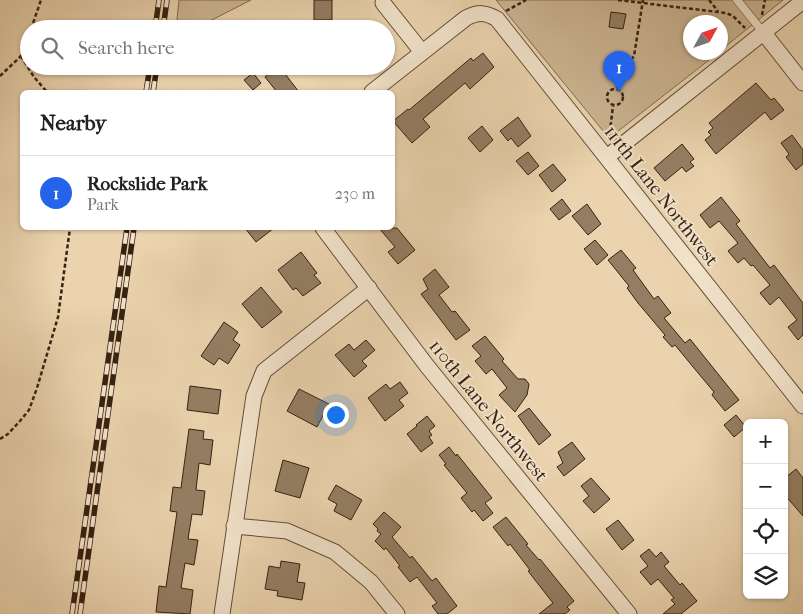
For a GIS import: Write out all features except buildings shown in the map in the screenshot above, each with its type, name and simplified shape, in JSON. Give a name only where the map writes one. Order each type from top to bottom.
[{"type":"street","points":[[606,157],[762,25],[803,1]]},
{"type":"street","points":[[383,3],[422,52]]},
{"type":"street","points":[[395,74],[466,18],[477,13],[492,16]]},
{"type":"street","name":"111th Lane Northwest","points":[[492,16],[803,406]]},
{"type":"street","points":[[762,25],[803,83]]},
{"type":"street","points":[[374,90],[393,75]]},
{"type":"street","name":"110th Lane Northwest","points":[[325,230],[427,366],[629,614]]},
{"type":"street","points":[[222,614],[254,396],[264,371],[369,288]]},
{"type":"street","points":[[234,526],[287,532],[334,552],[371,582],[397,614]]},
{"type":"lane","points":[[737,0],[762,25]]},
{"type":"path","points":[[34,20],[41,0]]},
{"type":"path","points":[[492,16],[505,12],[526,0]]},
{"type":"path","points":[[618,0],[718,11],[733,16],[747,30]]},
{"type":"path","points":[[709,0],[718,11]]},
{"type":"path","points":[[762,25],[765,0]]},
{"type":"path","points":[[616,88],[618,78],[634,56],[642,2]]},
{"type":"path","points":[[0,76],[20,57]]},
{"type":"path","points":[[33,75],[45,90]]},
{"type":"path","points":[[616,88],[621,90],[624,95],[623,101],[619,105],[613,106],[606,98],[612,89],[616,88]]},
{"type":"path","points":[[606,157],[613,106]]},
{"type":"path","points":[[0,439],[8,434],[29,410],[37,388],[58,317],[70,230]]},
{"type":"shaded area","points":[[179,0],[251,0],[212,20],[177,20]]},
{"type":"shaded area","points":[[496,0],[783,0],[728,44],[728,15],[683,15],[683,60],[709,60],[613,135],[604,132]]},
{"type":"railway","points":[[156,20],[159,0]]},
{"type":"railway","points":[[164,20],[167,0]]},
{"type":"railway","points":[[146,90],[149,75]]},
{"type":"railway","points":[[153,90],[156,75]]},
{"type":"railway","points":[[72,614],[127,230]]},
{"type":"railway","points":[[80,614],[134,230]]},
{"type":"place","name":"Rockslide Park","points":[[619,92]]}]
